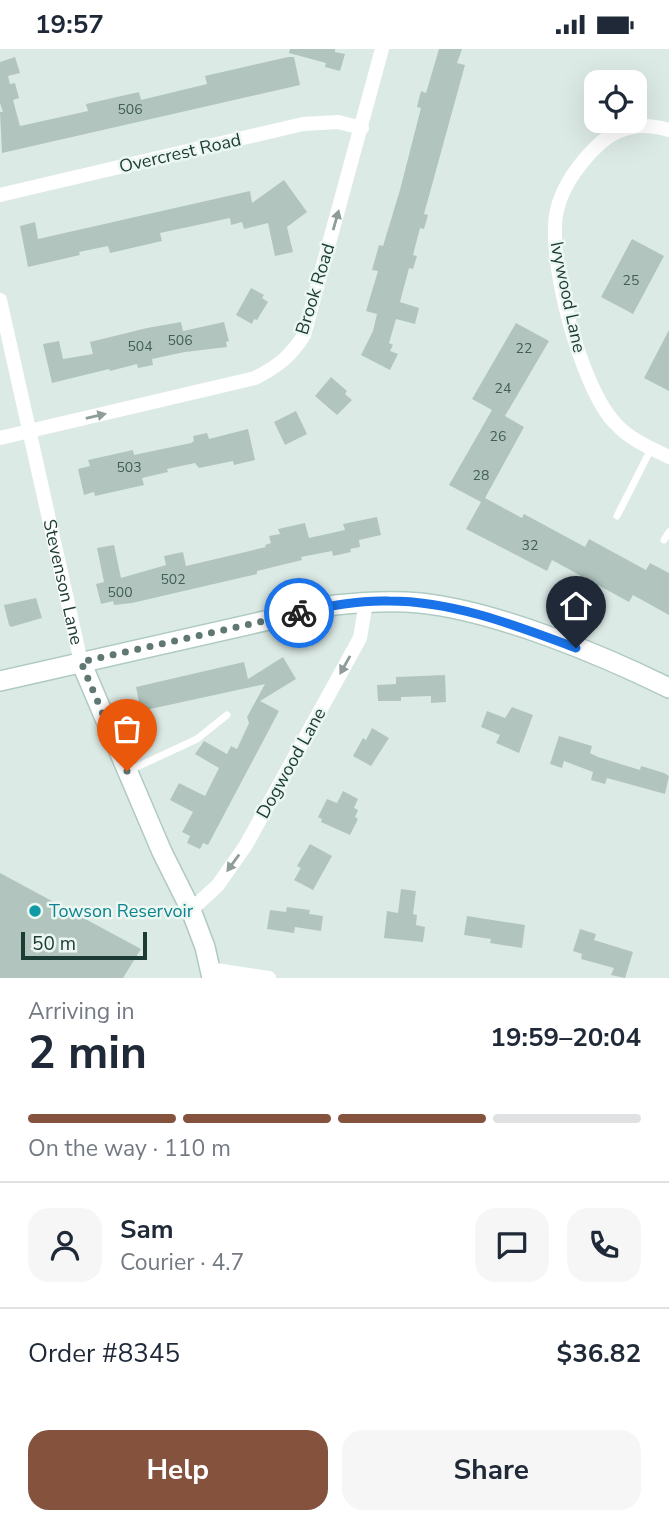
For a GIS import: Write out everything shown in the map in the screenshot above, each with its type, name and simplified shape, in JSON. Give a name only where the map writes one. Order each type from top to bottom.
[{"type":"street","name":"Brook Road","points":[[0,437],[256,378],[275,368],[286,358],[304,335],[382,49]]},
{"type":"street","name":"Overcrest Road","points":[[0,195],[303,124],[338,122],[362,128]]},
{"type":"street","name":"Ivywood Lane","points":[[669,130],[632,125],[603,139],[583,160],[568,184],[555,223],[557,257],[568,310],[586,375],[597,400],[613,422],[626,434],[669,457]]},
{"type":"street","name":"Stevenson Lane","points":[[0,300],[81,662],[162,852],[191,910],[205,947],[210,974]]},
{"type":"street","points":[[0,681],[335,605],[366,602],[422,603],[483,617],[576,648],[669,688]]},
{"type":"street","name":"Dogwood Lane","points":[[191,910],[218,885],[246,845],[360,638],[366,602]]},
{"type":"street","name":"Stevenson Lane","points":[[162,852],[170,886],[196,950],[210,974]]},
{"type":"street","points":[[210,974],[269,978]]},
{"type":"lane","points":[[617,516],[651,449]]},
{"type":"lane","points":[[664,540],[669,532]]},
{"type":"lane","points":[[127,771],[197,739],[227,715]]},
{"type":"building","points":[[290,49],[335,49],[335,52],[345,54],[340,71],[325,67],[326,63],[289,53]]},
{"type":"building","points":[[439,49],[462,49],[457,63],[465,65],[424,214],[428,215],[424,229],[420,228],[413,255],[417,256],[413,269],[409,268],[400,302],[419,308],[415,324],[396,319],[389,343],[393,345],[390,351],[398,354],[390,370],[361,355],[373,331],[377,314],[366,311],[378,271],[372,270],[379,245],[383,246],[400,190],[421,108],[417,107],[421,91],[426,93]]},
{"type":"building","points":[[15,57],[20,73],[8,76],[10,84],[15,83],[19,98],[13,100],[20,126],[88,111],[86,104],[139,92],[141,100],[207,84],[205,76],[288,57],[294,57],[300,85],[2,153],[0,62]]},
{"type":"building","points":[[284,180],[307,212],[287,227],[293,252],[275,256],[268,223],[244,229],[242,222],[231,225],[230,218],[160,233],[162,241],[110,253],[108,246],[28,267],[20,226],[35,222],[38,239],[250,191],[252,203]]},
{"type":"building","points":[[632,239],[664,256],[633,314],[601,297]]},
{"type":"building","points":[[251,288],[264,295],[262,298],[268,302],[252,324],[236,315]]},
{"type":"building","points":[[181,322],[183,331],[224,322],[229,341],[226,342],[227,347],[185,352],[152,359],[153,365],[138,368],[137,364],[52,383],[43,344],[59,341],[63,359],[93,354],[90,342]]},
{"type":"building","points":[[516,323],[549,341],[505,416],[524,427],[485,498],[522,518],[524,514],[585,547],[589,539],[646,570],[650,563],[669,573],[669,615],[633,595],[629,602],[552,560],[547,571],[466,529],[481,502],[449,485],[492,410],[472,399]]},
{"type":"building","points":[[669,330],[669,391],[644,378]]},
{"type":"building","points":[[331,377],[347,391],[345,394],[352,400],[337,415],[315,396]]},
{"type":"building","points":[[296,411],[307,434],[285,445],[274,422]]},
{"type":"building","points":[[248,429],[255,460],[234,465],[233,461],[199,468],[195,463],[142,478],[144,485],[95,496],[94,492],[84,495],[78,469],[90,466],[88,460],[133,450],[134,455],[191,443],[194,441],[193,436],[207,433],[209,439]]},
{"type":"building","points":[[377,517],[381,535],[359,540],[360,547],[350,549],[351,552],[333,556],[332,551],[301,557],[302,560],[257,571],[257,574],[132,603],[114,605],[113,601],[101,604],[96,584],[104,582],[97,548],[114,545],[121,578],[166,565],[164,556],[183,552],[186,566],[266,547],[265,545],[271,543],[269,536],[280,534],[278,529],[305,523],[309,538],[345,530],[343,524]]},
{"type":"building","points":[[36,598],[42,618],[11,627],[4,605]]},
{"type":"building","points":[[283,657],[296,679],[260,701],[279,711],[208,845],[203,843],[200,849],[187,843],[190,836],[182,832],[193,812],[170,800],[179,783],[205,796],[219,768],[195,754],[204,741],[227,754],[231,746],[237,749],[249,723],[247,717],[265,684],[141,711],[136,687],[244,662],[248,679]]},
{"type":"building","points":[[445,675],[446,702],[431,703],[431,696],[401,697],[401,701],[378,701],[377,685],[396,684],[396,677]]},
{"type":"building","points":[[512,707],[533,715],[519,753],[496,743],[500,735],[481,727],[487,711],[505,718]]},
{"type":"building","points":[[372,728],[389,738],[371,766],[353,756]]},
{"type":"building","points":[[559,736],[592,746],[590,753],[598,757],[640,770],[641,766],[664,773],[669,776],[665,794],[607,778],[605,784],[591,780],[593,772],[564,761],[562,768],[550,764]]},
{"type":"building","points":[[343,791],[358,799],[354,808],[358,810],[355,817],[358,819],[350,835],[321,822],[322,819],[318,817],[327,799],[337,803]]},
{"type":"building","points":[[310,844],[332,856],[313,890],[294,880],[301,868],[297,866]]},
{"type":"building","name":"Towson Reservoir","points":[[0,873],[141,949],[123,978],[0,978]]},
{"type":"building","points":[[401,889],[416,891],[413,914],[417,915],[416,925],[425,927],[423,942],[384,938],[387,911],[398,913]]},
{"type":"building","points":[[287,907],[310,910],[309,914],[323,916],[321,931],[295,927],[294,933],[267,929],[270,910],[286,912]]},
{"type":"building","points":[[467,916],[525,925],[522,948],[490,943],[491,939],[464,935]]},
{"type":"building","points":[[580,929],[596,934],[594,940],[633,952],[625,978],[611,975],[614,968],[581,959],[582,954],[573,951]]},
{"type":"way so far","points":[[127,771],[81,662],[299,613]]},
{"type":"place","name":"Towson Reservoir","points":[[35,911]]},
{"type":"route","points":[[299,613],[366,602],[422,603],[453,608],[576,648]]}]
